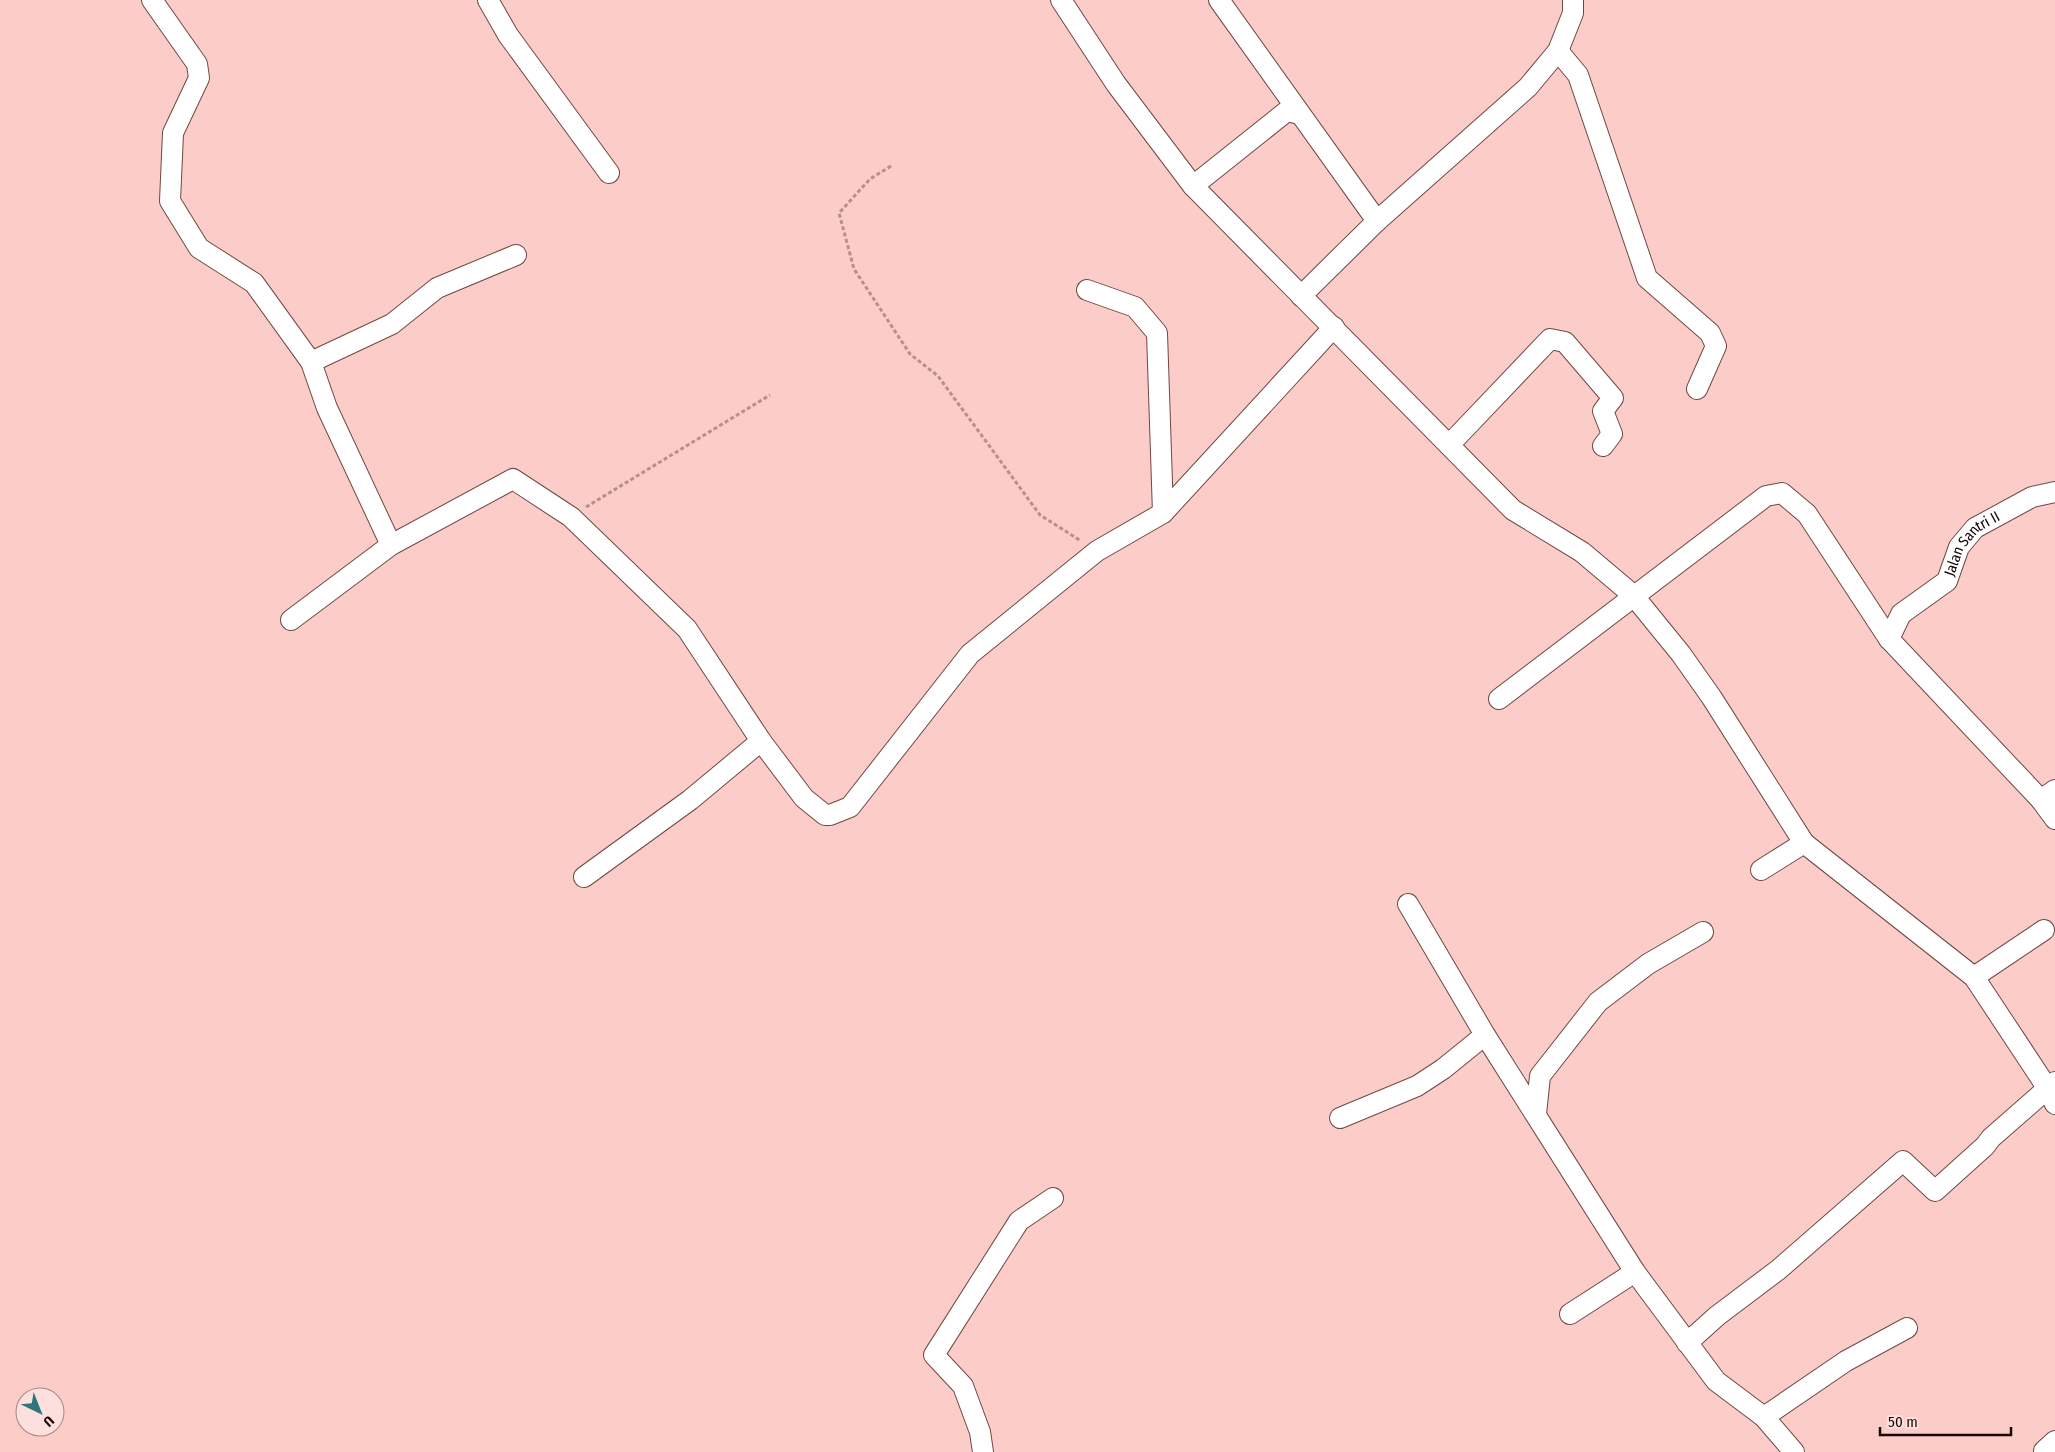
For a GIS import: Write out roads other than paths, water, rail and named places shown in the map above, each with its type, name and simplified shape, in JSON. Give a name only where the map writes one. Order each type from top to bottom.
[{"type":"street","points":[[152,0],[197,64],[199,78],[173,133],[170,201],[198,248],[254,283],[311,362],[327,408],[391,545]]},
{"type":"street","points":[[488,0],[508,35],[610,173]]},
{"type":"street","points":[[1061,0],[1116,84],[1193,186],[1513,510],[1582,552],[1633,595],[1681,654],[1712,698],[1804,843],[1974,977],[2053,1092],[1991,1138],[1985,1146],[1935,1191],[1903,1161],[1778,1270],[1717,1316],[1687,1343]]},
{"type":"street","points":[[1218,0],[1377,221]]},
{"type":"street","points":[[1301,296],[1377,221],[1528,87],[1558,51],[1573,12],[1573,0]]},
{"type":"street","points":[[1558,51],[1578,75],[1647,278],[1710,333],[1716,346],[1697,389]]},
{"type":"street","points":[[1193,186],[1287,111],[1300,114]]},
{"type":"street","points":[[311,362],[392,324],[437,288],[516,255]]},
{"type":"street","points":[[1087,290],[1135,307],[1157,333],[1163,513]]},
{"type":"street","points":[[291,620],[391,545],[513,479],[571,517],[687,629],[761,741],[804,798],[825,814],[830,815],[850,806],[970,654],[1097,551],[1163,513],[1334,327]]},
{"type":"street","points":[[1448,445],[1550,339],[1565,342],[1613,398],[1603,411],[1612,434],[1603,446]]},
{"type":"street","name":"Jalan Santri II","points":[[1889,639],[1901,614],[1947,581],[1959,547],[1976,528],[2032,497],[2055,492]]},
{"type":"street","points":[[1499,699],[1633,595],[1766,496],[1782,493],[1807,514],[1889,639],[2048,795],[2055,819]]},
{"type":"street","points":[[584,877],[690,800],[761,741]]},
{"type":"street","points":[[1761,870],[1804,843]]},
{"type":"street","points":[[1408,904],[1485,1035],[1635,1272],[1716,1381],[1764,1416],[1794,1452]]},
{"type":"street","points":[[1974,977],[2044,930]]},
{"type":"street","points":[[1536,1114],[1540,1076],[1598,1002],[1648,964],[1703,932]]},
{"type":"street","points":[[1340,1118],[1416,1086],[1443,1069],[1485,1035]]},
{"type":"street","points":[[983,1452],[980,1432],[963,1386],[934,1355],[1019,1221],[1053,1198]]},
{"type":"street","points":[[1570,1314],[1635,1272]]},
{"type":"street","points":[[1764,1416],[1846,1361],[1907,1328]]}]
